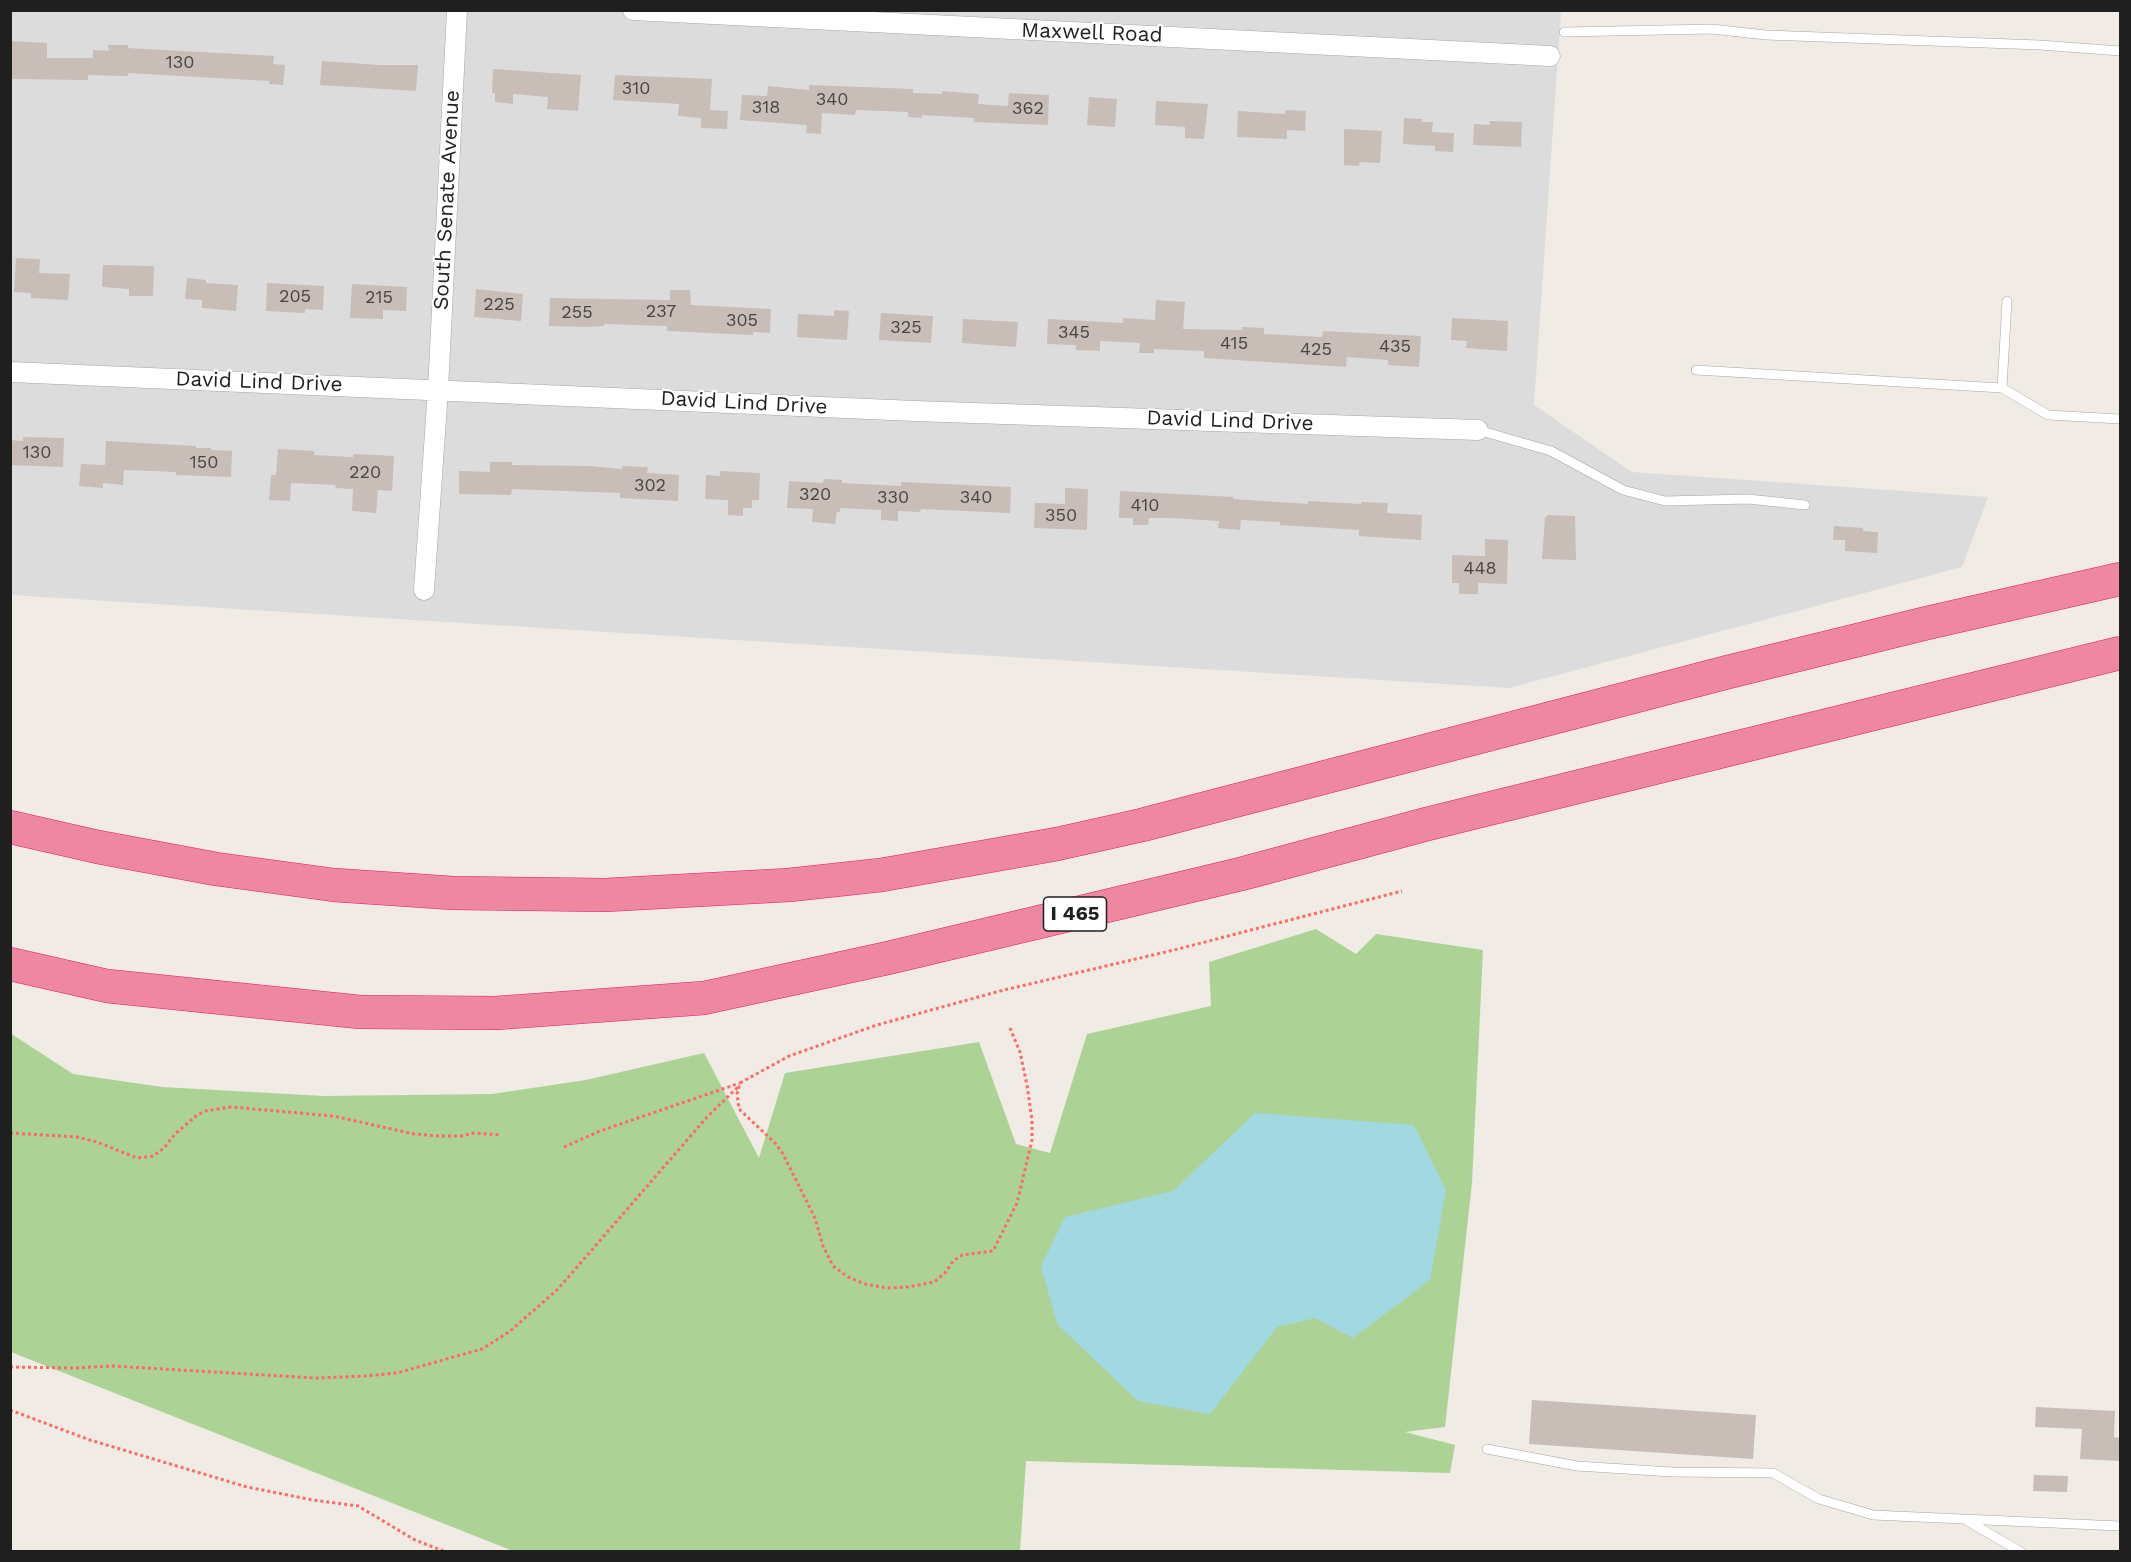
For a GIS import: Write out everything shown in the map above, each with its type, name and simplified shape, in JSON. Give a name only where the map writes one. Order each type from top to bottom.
[{"type":"highway","points":[[10,827],[98,847],[216,869],[334,885],[453,893],[513,895],[662,893],[789,885],[881,875],[1057,844],[1142,825],[1728,672],[1927,623],[2121,579]]},
{"type":"highway","name":"I 465","points":[[10,964],[107,986],[360,1012],[496,1013],[704,998],[888,958],[1241,874],[1427,825],[2121,653]]},
{"type":"street","name":"South Senate Avenue","points":[[424,590],[438,390],[457,10]]},
{"type":"street","name":"Maxwell Road","points":[[633,10],[1550,56]]},
{"type":"street","name":"David Lind Drive","points":[[10,372],[903,411],[1478,430]]},
{"type":"lane","points":[[1564,32],[1712,29],[1789,36],[2040,45],[2121,51]]},
{"type":"lane","points":[[2002,388],[2007,301]]},
{"type":"lane","points":[[1696,370],[2002,388],[2048,415],[2121,419]]},
{"type":"lane","points":[[1478,430],[1551,451],[1623,490],[1665,501],[1748,499],[1805,505]]},
{"type":"lane","points":[[1486,1449],[1577,1466],[1672,1472],[1773,1473],[1819,1499],[1873,1515],[2121,1526]]},
{"type":"lane","points":[[1963,1518],[2021,1551]]},
{"type":"path","points":[[564,1147],[600,1131],[740,1084],[789,1056],[877,1026],[1000,991],[1174,950],[1402,891]]},
{"type":"path","points":[[740,1084],[737,1094],[739,1108],[776,1144],[783,1154],[814,1218],[823,1246],[833,1266],[848,1277],[865,1284],[886,1288],[934,1282],[945,1273],[953,1261],[962,1255],[993,1251],[1017,1203],[1032,1140],[1032,1120],[1020,1052],[1010,1028]]},
{"type":"path","points":[[10,1367],[112,1366],[316,1378],[397,1373],[482,1349],[509,1332],[558,1289],[707,1117],[740,1084]]},
{"type":"path","points":[[10,1133],[77,1137],[97,1142],[137,1158],[153,1156],[196,1116],[231,1107],[333,1116],[414,1134],[501,1135]]},
{"type":"path","points":[[10,1410],[90,1440],[247,1487],[358,1506],[415,1540],[446,1551]]},
{"type":"shaded area","points":[[10,11],[1561,11],[1534,405],[1632,472],[1988,497],[1962,567],[1509,688],[11,595]]},
{"type":"green space","points":[[1316,929],[1356,954],[1376,934],[1483,950],[1472,1183],[1445,1427],[1405,1432],[1455,1445],[1450,1473],[1026,1461],[1020,1551],[513,1551],[11,1352],[10,1033],[73,1074],[162,1087],[324,1096],[492,1094],[586,1080],[704,1053],[759,1158],[785,1073],[979,1042],[1016,1144],[1050,1153],[1087,1034],[1211,1006],[1209,962]]},
{"type":"water","points":[[1255,1113],[1414,1125],[1446,1190],[1430,1280],[1353,1338],[1315,1318],[1277,1327],[1210,1414],[1138,1401],[1057,1324],[1041,1266],[1065,1217],[1173,1191]]},
{"type":"building","points":[[10,41],[47,43],[47,58],[93,58],[93,50],[109,51],[108,45],[274,56],[273,64],[285,65],[283,85],[269,84],[269,81],[128,73],[128,76],[88,75],[88,80],[10,79]]},
{"type":"building","points":[[322,61],[418,65],[416,91],[320,85]]},
{"type":"building","points":[[493,69],[581,75],[578,111],[547,109],[548,97],[513,94],[513,104],[495,102],[495,93],[492,93]]},
{"type":"building","points":[[615,75],[712,79],[710,110],[728,111],[727,129],[701,128],[701,118],[678,116],[679,104],[613,100]]},
{"type":"building","points":[[809,85],[913,89],[913,93],[942,94],[942,91],[979,94],[978,104],[1008,106],[1009,93],[1049,95],[1048,125],[974,122],[974,118],[922,115],[922,118],[908,117],[908,112],[856,110],[855,115],[822,113],[821,134],[806,133],[807,125],[740,120],[742,95],[767,96],[768,86],[809,90]]},
{"type":"building","points":[[1089,97],[1117,99],[1115,127],[1087,125]]},
{"type":"building","points":[[1156,101],[1208,104],[1204,139],[1185,138],[1185,127],[1155,125]]},
{"type":"building","points":[[1286,110],[1306,111],[1305,131],[1287,130],[1287,139],[1237,137],[1238,111],[1285,114]]},
{"type":"building","points":[[1404,118],[1433,122],[1432,132],[1454,133],[1453,152],[1435,151],[1435,146],[1403,144]]},
{"type":"building","points":[[1490,121],[1522,122],[1521,147],[1473,145],[1474,124],[1490,125]]},
{"type":"building","points":[[1344,129],[1382,131],[1380,163],[1360,162],[1359,166],[1344,165]]},
{"type":"building","points":[[16,258],[40,259],[39,273],[70,274],[68,300],[31,298],[31,293],[14,292]]},
{"type":"building","points":[[103,265],[154,266],[153,296],[129,296],[129,289],[102,287]]},
{"type":"building","points":[[187,278],[206,280],[206,283],[238,285],[236,311],[202,308],[202,300],[185,299]]},
{"type":"building","points":[[267,283],[324,286],[323,310],[305,309],[305,313],[266,311]]},
{"type":"building","points":[[352,284],[407,287],[406,311],[383,310],[383,319],[350,318]]},
{"type":"building","points":[[476,289],[523,294],[521,321],[474,317]]},
{"type":"building","points":[[670,290],[690,290],[691,305],[771,309],[770,333],[753,332],[753,335],[667,331],[667,326],[604,324],[604,326],[586,327],[549,326],[550,298],[670,300]]},
{"type":"building","points":[[1156,300],[1185,302],[1183,329],[1264,328],[1264,334],[1322,337],[1323,331],[1421,336],[1419,367],[1388,365],[1388,360],[1347,357],[1346,367],[1204,358],[1204,351],[1154,349],[1154,353],[1139,353],[1140,343],[1100,341],[1100,351],[1076,350],[1076,345],[1047,344],[1048,319],[1123,323],[1123,318],[1155,320]]},
{"type":"building","points":[[834,310],[849,311],[847,340],[797,337],[798,314],[834,316]]},
{"type":"building","points":[[881,313],[933,316],[931,343],[879,340]]},
{"type":"building","points":[[1452,318],[1508,321],[1507,351],[1466,348],[1467,341],[1451,340]]},
{"type":"building","points":[[963,319],[1018,322],[1016,347],[962,343]]},
{"type":"building","points":[[23,437],[64,438],[63,467],[10,465],[10,440],[23,441]]},
{"type":"building","points":[[106,441],[196,446],[196,448],[232,451],[231,477],[124,470],[123,485],[103,483],[103,488],[79,486],[81,464],[105,465]]},
{"type":"building","points":[[278,449],[314,451],[314,455],[394,456],[392,491],[378,490],[376,513],[352,511],[353,489],[335,488],[336,485],[291,483],[290,501],[269,500],[271,475],[276,475]]},
{"type":"building","points":[[490,462],[512,462],[512,465],[622,469],[622,466],[648,467],[647,473],[679,475],[678,501],[620,498],[620,493],[512,489],[511,495],[459,494],[459,471],[490,472]]},
{"type":"building","points":[[720,471],[760,473],[759,500],[752,500],[752,508],[743,508],[743,516],[728,515],[728,500],[705,499],[706,475],[720,476]]},
{"type":"building","points":[[824,479],[842,480],[842,483],[901,486],[901,482],[1011,487],[1010,513],[921,509],[920,512],[898,511],[898,521],[881,520],[881,510],[840,508],[835,524],[812,522],[813,509],[787,508],[789,481],[823,483]]},
{"type":"building","points":[[1065,488],[1088,489],[1087,530],[1034,528],[1035,503],[1065,504]]},
{"type":"building","points":[[1120,491],[1234,497],[1233,499],[1308,504],[1308,501],[1388,503],[1387,513],[1422,515],[1421,540],[1359,536],[1359,530],[1280,525],[1280,522],[1241,520],[1240,530],[1218,528],[1219,521],[1169,518],[1149,518],[1148,525],[1133,525],[1133,518],[1119,518]]},
{"type":"building","points":[[1547,515],[1575,516],[1576,560],[1542,559]]},
{"type":"building","points":[[1834,526],[1863,528],[1863,531],[1878,532],[1877,553],[1845,551],[1845,540],[1833,540]]},
{"type":"building","points":[[1485,539],[1508,540],[1507,584],[1478,583],[1478,594],[1459,594],[1459,583],[1452,583],[1452,555],[1485,556]]},
{"type":"building","points":[[1532,1400],[1756,1415],[1753,1459],[1529,1444]]},
{"type":"building","points":[[2036,1407],[2115,1411],[2114,1437],[2121,1438],[2121,1461],[2080,1459],[2082,1429],[2035,1427]]},
{"type":"building","points":[[2034,1475],[2068,1476],[2067,1492],[2033,1491]]}]
